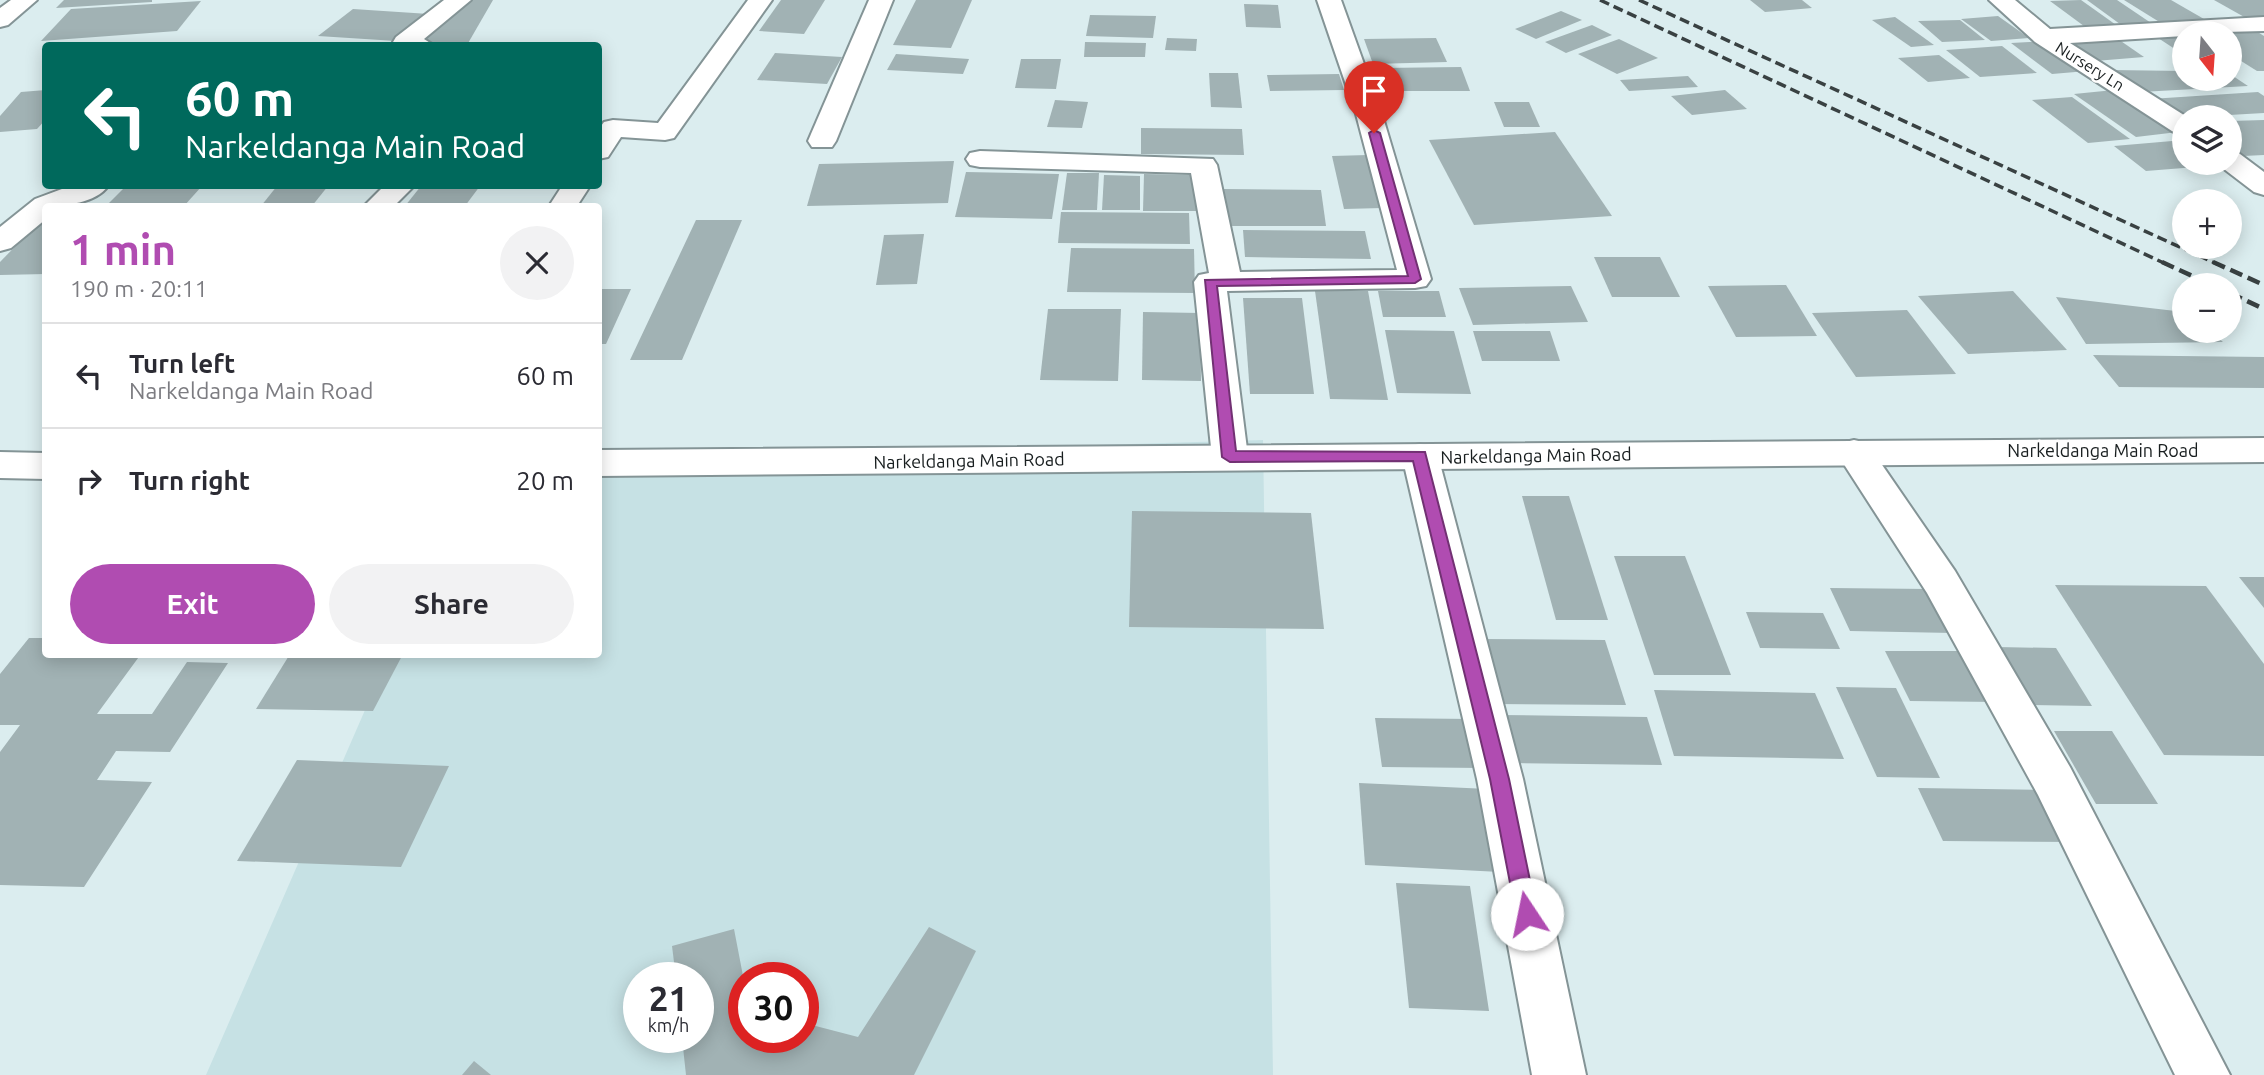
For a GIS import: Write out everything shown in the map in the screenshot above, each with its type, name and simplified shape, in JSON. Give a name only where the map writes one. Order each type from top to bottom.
[{"type":"street","points":[[0,20],[25,0]]},
{"type":"street","points":[[405,42],[459,0]]},
{"type":"street","points":[[602,145],[613,128],[665,132],[760,0]]},
{"type":"street","points":[[822,141],[881,0]]},
{"type":"street","points":[[1230,457],[1210,282],[1415,279],[1369,114],[1329,0]]},
{"type":"street","name":"Nursery Ln","points":[[2001,0],[2044,37],[2172,119]]},
{"type":"street","points":[[2044,37],[2264,24]]},
{"type":"street","points":[[980,159],[1203,165],[1226,282]]},
{"type":"street","points":[[2242,169],[2264,186]]},
{"type":"street","points":[[50,203],[86,189]]},
{"type":"street","points":[[381,203],[397,189]]},
{"type":"street","points":[[0,242],[42,207]]},
{"type":"street","name":"Narkeldanga Main Road","points":[[602,463],[2264,450]]},
{"type":"street","points":[[1854,452],[1941,582],[2060,793],[2203,1075]]},
{"type":"street","points":[[1420,456],[1500,779],[1559,1075]]},
{"type":"street","points":[[0,466],[42,466]]},
{"type":"shaded area","points":[[1263,440],[1273,1075],[206,1075],[388,658],[602,658],[602,460]]},
{"type":"building","points":[[64,0],[152,0],[152,2],[56,8]]},
{"type":"building","points":[[466,0],[493,0],[469,42],[412,41]]},
{"type":"building","points":[[781,0],[825,0],[804,34],[759,31]]},
{"type":"building","points":[[916,0],[972,0],[951,48],[893,45]]},
{"type":"building","points":[[1750,0],[1802,0],[1812,8],[1765,12]]},
{"type":"building","points":[[2081,0],[2119,27],[2088,29],[2050,1]]},
{"type":"building","points":[[2087,0],[2117,0],[2154,25],[2124,27]]},
{"type":"building","points":[[2124,0],[2171,0],[2204,19],[2161,23]]},
{"type":"building","points":[[2214,0],[2264,0],[2264,17],[2246,18]]},
{"type":"building","points":[[201,1],[177,31],[41,41],[71,9]]},
{"type":"building","points":[[1244,4],[1278,5],[1281,28],[1246,27]]},
{"type":"building","points":[[353,9],[429,14],[396,41],[318,36]]},
{"type":"building","points":[[1561,11],[1582,20],[1536,39],[1515,29]]},
{"type":"building","points":[[1090,15],[1156,16],[1153,38],[1086,36]]},
{"type":"building","points":[[1998,16],[2029,38],[1991,41],[1961,19]]},
{"type":"building","points":[[1895,17],[1934,45],[1911,47],[1872,20]]},
{"type":"building","points":[[1960,20],[1985,40],[1942,42],[1918,21]]},
{"type":"building","points":[[1592,25],[1612,35],[1566,53],[1545,42]]},
{"type":"building","points":[[2256,31],[2264,36],[2264,71],[2257,71],[2242,62],[2242,32]]},
{"type":"building","points":[[2172,35],[2172,47],[2155,36]]},
{"type":"building","points":[[2115,37],[2144,57],[2095,61],[2067,41]]},
{"type":"building","points":[[1167,38],[1197,39],[1196,51],[1165,50]]},
{"type":"building","points":[[1436,38],[1447,62],[1373,64],[1364,39]]},
{"type":"building","points":[[1619,39],[1658,58],[1617,74],[1578,54]]},
{"type":"building","points":[[2045,41],[2087,71],[2052,74],[2011,43]]},
{"type":"building","points":[[1085,42],[1146,43],[1145,57],[1084,57]]},
{"type":"building","points":[[2002,46],[2037,73],[1980,77],[1946,50]]},
{"type":"building","points":[[775,53],[842,57],[827,84],[757,80]]},
{"type":"building","points":[[896,54],[969,59],[963,74],[887,70]]},
{"type":"building","points":[[1939,55],[1970,78],[1928,82],[1898,58]]},
{"type":"building","points":[[1021,59],[1061,59],[1056,89],[1015,88]]},
{"type":"building","points":[[1461,67],[1470,91],[1390,91],[1382,68]]},
{"type":"building","points":[[2111,70],[2172,71],[2172,90],[2141,92]]},
{"type":"building","points":[[1209,73],[1238,73],[1242,108],[1211,107]]},
{"type":"building","points":[[1339,74],[1344,90],[1270,91],[1267,75]]},
{"type":"building","points":[[1688,76],[1698,87],[1629,91],[1620,80]]},
{"type":"building","points":[[42,90],[42,123],[37,129],[0,132],[0,116],[21,92]]},
{"type":"building","points":[[1725,90],[1747,109],[1692,115],[1671,96]]},
{"type":"building","points":[[2114,90],[2172,128],[2172,133],[2136,137],[2074,94]]},
{"type":"building","points":[[2258,92],[2264,96],[2264,113],[2242,114],[2242,105],[2172,105],[2172,114],[2150,99]]},
{"type":"building","points":[[2072,97],[2130,139],[2088,143],[2032,100]]},
{"type":"building","points":[[1055,100],[1088,102],[1082,128],[1047,127]]},
{"type":"building","points":[[1494,102],[1529,102],[1540,127],[1504,127]]},
{"type":"building","points":[[2264,120],[2264,155],[2242,155],[2242,121]]},
{"type":"building","points":[[1141,128],[1242,129],[1244,155],[1141,154]]},
{"type":"building","points":[[1555,132],[1612,216],[1474,225],[1429,140]]},
{"type":"building","points":[[2172,141],[2172,169],[2146,171],[2114,146]]},
{"type":"building","points":[[1368,155],[1382,208],[1344,209],[1332,156]]},
{"type":"building","points":[[954,161],[948,203],[807,206],[819,164]]},
{"type":"building","points":[[966,172],[1059,174],[1052,219],[955,217]]},
{"type":"building","points":[[1067,173],[1099,173],[1097,210],[1062,210]]},
{"type":"building","points":[[1144,174],[1197,175],[1199,211],[1143,211]]},
{"type":"building","points":[[1104,175],[1140,176],[1140,210],[1102,210]]},
{"type":"building","points":[[123,189],[199,189],[187,203],[109,203]]},
{"type":"building","points":[[275,189],[326,189],[314,203],[263,203]]},
{"type":"building","points":[[419,189],[478,189],[467,203],[407,203]]},
{"type":"building","points":[[1223,189],[1321,190],[1326,226],[1226,226]]},
{"type":"building","points":[[1061,212],[1189,213],[1190,244],[1058,243]]},
{"type":"building","points":[[42,220],[42,274],[0,275],[0,262]]},
{"type":"building","points":[[696,220],[742,220],[682,360],[630,360]]},
{"type":"building","points":[[1243,230],[1365,231],[1371,259],[1245,257]]},
{"type":"building","points":[[924,234],[917,284],[876,285],[884,235]]},
{"type":"building","points":[[1071,248],[1194,249],[1195,293],[1067,292]]},
{"type":"building","points":[[1594,257],[1660,257],[1680,297],[1612,297]]},
{"type":"building","points":[[1786,285],[1817,336],[1736,337],[1708,286]]},
{"type":"building","points":[[1571,286],[1588,322],[1473,325],[1459,288]]},
{"type":"building","points":[[602,289],[631,289],[606,344],[602,344]]},
{"type":"building","points":[[1315,291],[1368,291],[1388,400],[1330,399]]},
{"type":"building","points":[[1378,291],[1439,291],[1446,317],[1383,317]]},
{"type":"building","points":[[2013,291],[2067,350],[1968,354],[1918,296]]},
{"type":"building","points":[[2056,297],[2172,311],[2172,343],[2086,344]]},
{"type":"building","points":[[1243,298],[1302,298],[1314,394],[1250,394]]},
{"type":"building","points":[[1048,309],[1121,309],[1118,381],[1040,380]]},
{"type":"building","points":[[1907,310],[1956,374],[1856,377],[1812,313]]},
{"type":"building","points":[[1143,312],[1200,313],[1201,381],[1142,380]]},
{"type":"building","points":[[1385,330],[1454,331],[1471,394],[1397,393]]},
{"type":"building","points":[[1473,331],[1550,331],[1560,361],[1482,361]]},
{"type":"building","points":[[2093,355],[2264,357],[2264,388],[2119,387]]},
{"type":"building","points":[[1522,496],[1569,496],[1608,620],[1556,620]]},
{"type":"building","points":[[1132,511],[1311,513],[1324,629],[1129,627]]},
{"type":"building","points":[[1614,556],[1685,556],[1731,675],[1654,675]]},
{"type":"building","points":[[2239,577],[2264,577],[2264,608]]},
{"type":"building","points":[[2055,585],[2206,586],[2264,664],[2264,756],[2164,755]]},
{"type":"building","points":[[1830,588],[1929,589],[1953,633],[1850,631]]},
{"type":"building","points":[[1746,612],[1823,613],[1840,649],[1760,648]]},
{"type":"building","points":[[29,638],[42,638],[42,658],[138,658],[97,714],[152,714],[187,662],[228,663],[170,752],[116,751],[97,780],[152,782],[84,887],[0,885],[0,752],[20,725],[0,725],[0,674]]},
{"type":"building","points":[[1479,639],[1605,640],[1626,705],[1493,704]]},
{"type":"building","points":[[1997,647],[2056,648],[2092,706],[2031,705]]},
{"type":"building","points":[[1885,651],[1969,651],[1997,702],[1910,701]]},
{"type":"building","points":[[288,658],[401,658],[373,711],[256,709]]},
{"type":"building","points":[[1836,687],[1896,688],[1940,778],[1877,777]]},
{"type":"building","points":[[1654,690],[1815,693],[1844,759],[1674,756]]},
{"type":"building","points":[[1499,715],[1647,717],[1662,765],[1510,763]]},
{"type":"building","points":[[1375,718],[1473,719],[1482,768],[1382,767]]},
{"type":"building","points":[[2054,731],[2112,731],[2158,804],[2096,804]]},
{"type":"building","points":[[297,760],[449,766],[401,867],[237,861]]},
{"type":"building","points":[[1359,783],[1488,789],[1500,872],[1365,865]]},
{"type":"building","points":[[1918,788],[2050,790],[2078,842],[1943,841]]},
{"type":"building","points":[[1396,883],[1470,886],[1489,1011],[1409,1008]]},
{"type":"building","points":[[929,927],[976,951],[914,1075],[686,1075],[684,1053],[714,1053],[714,962],[674,962],[672,946],[734,929],[740,962],[728,962],[728,1053],[819,1053],[819,1027],[858,1037]]},
{"type":"building","points":[[474,1061],[491,1075],[462,1075]]},
{"type":"railway","points":[[1600,0],[2166,264]]},
{"type":"railway","points":[[1639,0],[2217,264]]},
{"type":"railway","points":[[2162,262],[2186,273]]},
{"type":"railway","points":[[2213,262],[2264,285]]},
{"type":"railway","points":[[2242,299],[2264,309]]},
{"type":"route","points":[[1374,133],[1415,279],[1210,282],[1230,457],[1420,456],[1500,779],[1527,914]]}]
